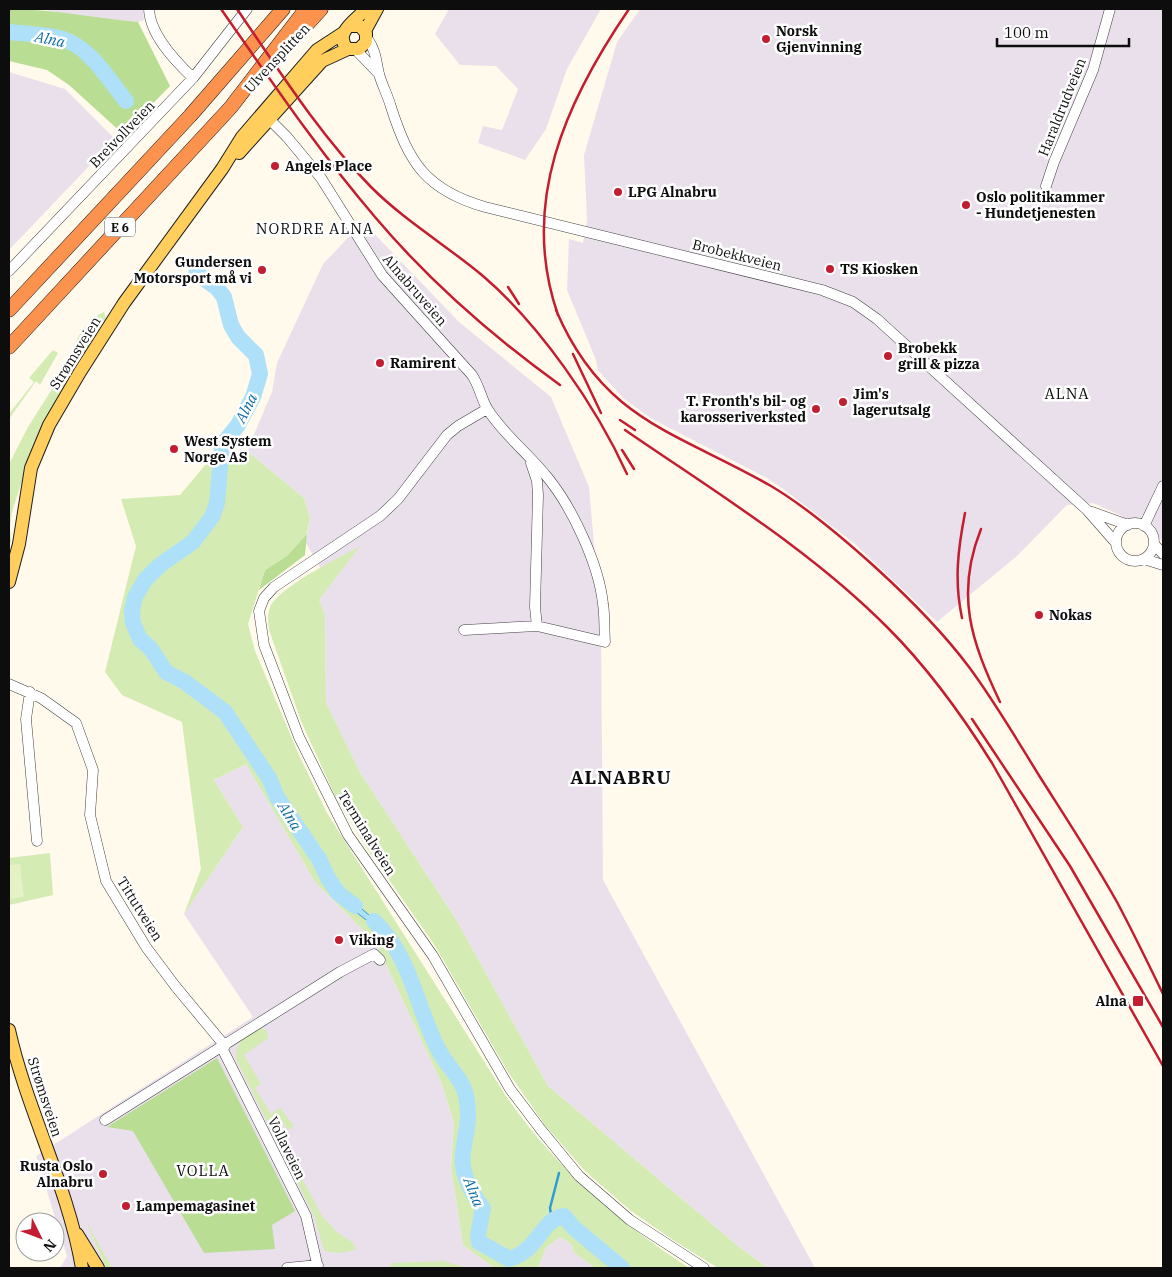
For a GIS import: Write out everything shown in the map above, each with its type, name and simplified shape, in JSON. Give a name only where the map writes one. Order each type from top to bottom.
[{"type":"highway","points":[[257,36],[272,9]]},
{"type":"highway","name":"E 6","points":[[9,310],[190,116],[257,36],[283,9]]},
{"type":"highway","name":"E 6","points":[[9,347],[231,107],[306,9]]},
{"type":"highway","name":"Ulvensplitten","points":[[231,107],[322,9]]},
{"type":"main road","name":"Strømsveien","points":[[266,116],[317,50],[346,30],[366,9]]},
{"type":"main road","points":[[366,35],[360,26],[346,30],[342,42],[352,50],[362,48],[377,9]]},
{"type":"main road","name":"Strømsveien","points":[[9,582],[19,544],[29,477],[49,425],[124,303],[223,167],[242,137],[322,61],[352,50]]},
{"type":"main road","name":"Strømsveien","points":[[9,1030],[28,1095],[73,1229],[82,1268]]},
{"type":"main road","name":"Strømsveien","points":[[73,1229],[98,1268]]},
{"type":"street","points":[[149,9],[150,21],[157,34],[176,61],[193,78]]},
{"type":"street","name":"Breivollveien","points":[[9,271],[193,78],[247,9]]},
{"type":"street","name":"Haraldrudveien","points":[[1046,186],[1054,162],[1090,78],[1110,9]]},
{"type":"street","name":"Brobekkveien","points":[[366,35],[378,61],[379,74],[408,154],[425,176],[447,193],[485,207],[756,273],[822,290],[846,299],[877,319],[1087,510],[1116,542]]},
{"type":"street","name":"Brobekkveien","points":[[352,50],[379,74]]},
{"type":"street","name":"Alnabruveien","points":[[266,116],[325,184],[382,275],[474,378],[482,390],[487,409],[530,460],[548,478],[567,507],[593,565],[603,602],[605,642],[537,626],[464,630]]},
{"type":"street","name":"Terminalveien","points":[[487,409],[458,426],[447,435],[398,499],[380,516],[274,588],[264,598],[259,611],[264,645],[299,738],[348,835],[433,956],[510,1089],[579,1176],[630,1220],[704,1268]]},
{"type":"street","name":"Alnabruveien","points":[[530,460],[537,480],[538,495],[535,607],[537,626]]},
{"type":"street","points":[[1144,526],[1163,486]]},
{"type":"street","name":"Brobekkveien","points":[[1087,510],[1128,525]]},
{"type":"street","points":[[1128,525],[1144,526],[1152,533],[1154,544],[1151,552],[1137,561],[1120,554],[1116,542],[1118,535],[1128,525]]},
{"type":"street","points":[[1154,544],[1163,554]]},
{"type":"street","points":[[1144,558],[1163,565]]},
{"type":"street","name":"Tittutveien","points":[[9,684],[30,692],[76,724],[84,741],[92,770],[90,815],[106,881],[146,947],[223,1047]]},
{"type":"street","points":[[30,692],[26,719],[37,841]]},
{"type":"street","points":[[105,1120],[340,972],[374,954],[380,960]]},
{"type":"street","name":"Vollaveien","points":[[223,1047],[306,1216],[318,1267]]},
{"type":"street","points":[[287,1268],[318,1267]]},
{"type":"shaded area","points":[[40,9],[143,9],[144,20],[138,22],[77,16]]},
{"type":"shaded area","points":[[449,9],[601,9],[567,69],[546,129],[525,160],[478,143],[483,126],[502,130],[518,89],[496,66],[460,65],[435,34]]},
{"type":"shaded area","points":[[640,9],[1163,9],[1163,541],[1120,515],[1093,503],[1067,505],[1017,556],[937,622],[854,543],[786,491],[767,478],[652,419],[623,398],[598,370],[596,360],[567,290],[569,239],[583,243],[587,220],[584,155],[617,42]]},
{"type":"shaded area","points":[[9,72],[65,89],[115,139],[9,250]]},
{"type":"shaded area","points":[[363,222],[459,322],[551,397],[589,487],[601,624],[603,880],[815,1268],[768,1268],[739,1247],[548,1086],[457,921],[361,774],[326,703],[325,615],[319,600],[358,547],[321,569],[306,543],[310,518],[304,498],[247,451],[272,392],[277,363],[323,264]]},
{"type":"shaded area","points":[[246,764],[315,882],[376,943],[442,1084],[454,1123],[451,1168],[463,1245],[494,1268],[60,1268],[67,1256],[65,1250],[65,1212],[53,1212],[36,1156],[253,1017],[184,914],[243,827],[214,780]]},
{"type":"shaded area","points":[[560,1237],[572,1245],[573,1252],[595,1268],[538,1268],[546,1248]]},
{"type":"green space","points":[[9,9],[57,12],[138,22],[170,86],[123,134],[69,85],[47,70],[9,61]]},
{"type":"green space","points":[[104,312],[106,319],[71,374],[34,443],[12,512],[11,542],[9,542],[9,464],[28,427],[75,353],[79,335],[88,323]]},
{"type":"green space","points":[[53,350],[58,353],[40,385],[36,381],[9,419],[9,414],[34,382],[29,378]]},
{"type":"green space","points":[[247,451],[304,498],[310,518],[307,534],[287,556],[265,570],[248,624],[255,651],[299,755],[327,813],[523,1120],[565,1168],[588,1190],[636,1231],[689,1268],[595,1268],[573,1252],[572,1245],[560,1237],[546,1248],[538,1268],[494,1268],[463,1245],[451,1168],[454,1123],[442,1084],[376,943],[315,882],[246,764],[214,780],[243,827],[184,914],[201,869],[182,722],[122,695],[105,672],[136,546],[121,499],[180,495],[206,464]]},
{"type":"green space","points":[[307,534],[305,555],[259,590],[265,570],[287,556]]},
{"type":"green space","points":[[360,546],[319,600],[325,615],[326,703],[361,774],[457,921],[548,1086],[739,1247],[768,1268],[718,1268],[631,1211],[585,1171],[545,1125],[508,1072],[434,944],[366,847],[336,798],[301,721],[269,630],[268,616],[270,607],[285,591],[310,574]]},
{"type":"green space","points":[[50,853],[53,895],[9,905],[9,858]]},
{"type":"green space","points":[[20,864],[24,897],[9,899],[9,865]]},
{"type":"green space","points":[[261,1028],[267,1031],[268,1038],[244,1055],[261,1084],[255,1088],[271,1114],[280,1108],[294,1126],[288,1130],[282,1121],[274,1125],[322,1216],[337,1232],[353,1243],[356,1249],[340,1253],[324,1250],[314,1216],[237,1061],[236,1055],[239,1045],[246,1037]]},
{"type":"green space","points":[[217,1058],[295,1211],[272,1225],[275,1249],[204,1253],[133,1131],[107,1127]]},
{"type":"green space","points":[[84,1217],[112,1268],[108,1268],[105,1265]]},
{"type":"green space","points":[[443,1261],[468,1268],[391,1268],[391,1263]]},
{"type":"water","points":[[341,891],[391,934],[385,939],[368,921],[335,896]]},
{"type":"waterway","name":"Alna","points":[[9,32],[50,36],[73,43],[98,65],[126,101]]},
{"type":"waterway","name":"Alna","points":[[196,273],[217,288],[224,297],[231,325],[238,337],[256,355],[260,374],[253,397],[238,425],[222,445],[217,503],[212,517],[193,542],[160,565],[145,580],[135,597],[132,610],[133,623],[140,639],[151,649],[166,672],[185,682],[225,712],[269,778],[277,797],[319,859],[338,893],[355,906]]},
{"type":"waterway","name":"Alna","points":[[374,921],[397,950],[412,982],[430,1033],[466,1095],[468,1117],[463,1167],[474,1196],[483,1208],[478,1235],[479,1242],[509,1259],[519,1255],[534,1243],[544,1229],[556,1218],[564,1216],[574,1228],[622,1268]]},
{"type":"waterway","points":[[552,1221],[550,1208],[559,1173]]},
{"type":"railway","points":[[221,9],[315,141],[354,192],[396,241],[462,307],[560,385]]},
{"type":"railway","points":[[237,9],[284,78],[352,167],[398,211],[483,276],[525,318],[583,394],[627,474]]},
{"type":"railway","points":[[558,315],[547,273],[544,233],[547,193],[555,154],[586,80],[606,44],[629,9]]},
{"type":"railway","points":[[508,287],[519,304]]},
{"type":"railway","points":[[556,310],[575,347],[596,377],[620,400],[674,436],[771,486],[812,514],[875,567],[936,628],[959,654],[988,694],[1089,854],[1135,936],[1163,994]]},
{"type":"railway","points":[[573,354],[601,413]]},
{"type":"railway","points":[[620,420],[635,430]]},
{"type":"railway","points":[[625,430],[795,547],[888,628],[931,676],[969,727],[992,763],[1163,1066]]},
{"type":"railway","points":[[622,450],[634,469]]},
{"type":"railway","points":[[962,618],[958,591],[958,565],[965,513]]},
{"type":"railway","points":[[981,529],[973,553],[969,575],[970,617],[974,638],[981,658],[1000,702]]},
{"type":"railway","points":[[972,719],[1070,866],[1163,1027]]},
{"type":"place","name":"Norsk Gjenvinning","points":[[766,39]]},
{"type":"place","name":"Angels Place","points":[[275,166]]},
{"type":"place","name":"LPG Alnabru","points":[[618,192]]},
{"type":"place","name":"Oslo politikammer - Hundetjenesten","points":[[966,205]]},
{"type":"place","name":"TS Kiosken","points":[[830,269]]},
{"type":"place","name":"Gundersen Motorsport må vi","points":[[262,270]]},
{"type":"place","name":"Brobekk grill & pizza","points":[[888,356]]},
{"type":"place","name":"Ramirent","points":[[380,363]]},
{"type":"place","name":"Jim's lagerutsalg","points":[[843,402]]},
{"type":"place","name":"T. Fronth's bil- og karosseriverksted","points":[[816,409]]},
{"type":"place","name":"West System Norge AS","points":[[174,449]]},
{"type":"place","name":"Nokas","points":[[1039,615]]},
{"type":"place","name":"Viking","points":[[339,940]]},
{"type":"place","name":"Alna","points":[[1138,1001]]},
{"type":"place","name":"Rusta Oslo Alnabru","points":[[103,1174]]},
{"type":"place","name":"Lampemagasinet","points":[[126,1206]]},
{"type":"district","name":"NORDRE ALNA","points":[[315,228]]},
{"type":"district","name":"ALNA","points":[[1067,393]]},
{"type":"district","name":"ALNABRU","points":[[621,777]]},
{"type":"district","name":"VOLLA","points":[[203,1170]]}]
